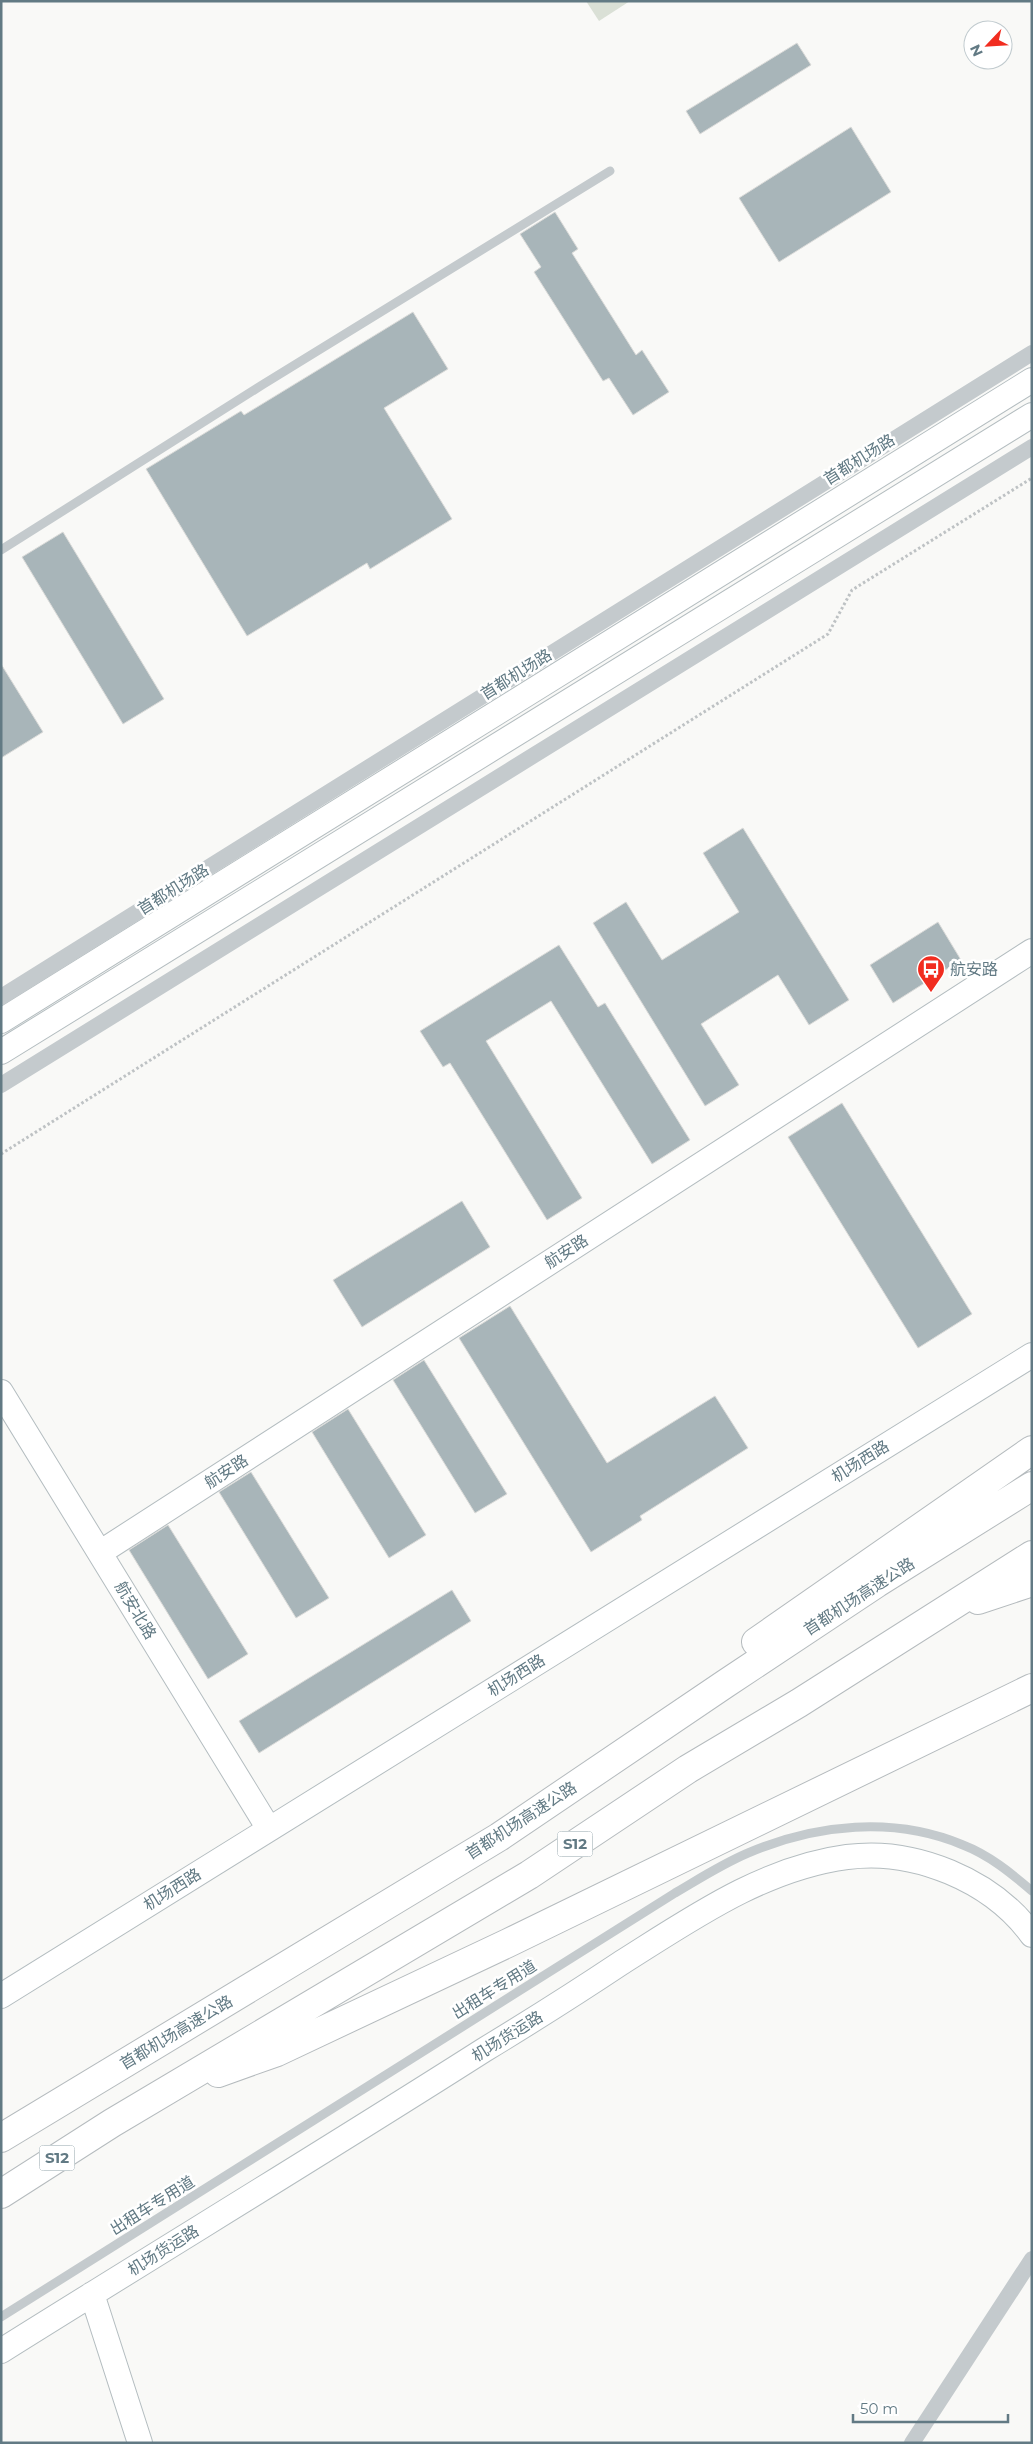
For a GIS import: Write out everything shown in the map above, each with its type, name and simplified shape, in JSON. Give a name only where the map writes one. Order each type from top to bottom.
[{"type":"highway","points":[[500,1837],[627,1731],[1032,1450]]},
{"type":"highway","name":"首都机场高速公路","points":[[1,2138],[500,1837],[741,1673],[1032,1486]]},
{"type":"highway","name":"S12","points":[[1,2194],[112,2123],[499,1893],[688,1769],[799,1702],[1032,1555]]},
{"type":"highway","points":[[931,1619],[951,1608],[1009,1591],[1032,1582]]},
{"type":"highway","points":[[112,2123],[196,2081],[277,2052],[1032,1688]]},
{"type":"street","name":"首都机场路","points":[[1,997],[1032,353]]},
{"type":"street","name":"首都机场路","points":[[1,1020],[1032,380]]},
{"type":"street","points":[[1,1052],[1032,415]]},
{"type":"street","points":[[1,1085],[1032,447]]},
{"type":"street","name":"航安路","points":[[102,1552],[1032,951]]},
{"type":"street","name":"机场西路","points":[[1,1996],[1032,1355]]},
{"type":"street","name":"航安北路","points":[[1,1392],[102,1552],[268,1829]]},
{"type":"street","name":"机场货运路","points":[[1,2351],[481,2052],[677,1927],[722,1901],[771,1877],[846,1857],[872,1855],[931,1865],[963,1877],[994,1897],[1032,1935]]},
{"type":"street","points":[[912,2443],[1032,2259]]},
{"type":"street","points":[[92,2294],[140,2443]]},
{"type":"lane","points":[[1,550],[262,385],[610,171]]},
{"type":"lane","name":"出租车专用道","points":[[1,2317],[675,1893],[748,1853],[782,1841],[835,1828],[888,1826],[963,1845],[1003,1867],[1032,1891]]},
{"type":"path","points":[[1,1154],[828,634],[852,590],[1032,478]]},
{"type":"shaded area","points":[[586,1],[630,1],[599,21]]},
{"type":"building","points":[[797,43],[811,65],[700,134],[686,111]]},
{"type":"building","points":[[851,127],[891,192],[779,262],[739,198]]},
{"type":"building","points":[[555,212],[578,249],[572,253],[636,355],[642,350],[669,392],[633,415],[609,378],[603,381],[534,272],[541,267],[520,234]]},
{"type":"building","points":[[413,312],[448,369],[384,408],[452,519],[370,569],[367,563],[247,636],[146,469],[241,411],[244,415]]},
{"type":"building","points":[[63,532],[164,699],[123,724],[22,557]]},
{"type":"building","points":[[1,664],[43,732],[1,758]]},
{"type":"building","points":[[743,828],[849,1000],[809,1025],[778,975],[701,1024],[739,1085],[705,1106],[593,923],[626,902],[662,960],[739,912],[703,853]]},
{"type":"building","points":[[938,922],[961,960],[893,1003],[870,965]]},
{"type":"building","points":[[559,945],[598,1007],[605,1003],[690,1140],[652,1164],[551,1001],[486,1041],[582,1198],[547,1220],[450,1063],[443,1067],[420,1031]]},
{"type":"building","points":[[842,1103],[972,1314],[918,1348],[788,1137]]},
{"type":"building","points":[[462,1201],[490,1247],[362,1327],[333,1280]]},
{"type":"building","points":[[510,1306],[607,1463],[715,1396],[748,1448],[640,1516],[642,1520],[591,1552],[459,1338]]},
{"type":"building","points":[[424,1360],[507,1494],[475,1513],[393,1380]]},
{"type":"building","points":[[348,1409],[426,1535],[389,1558],[312,1432]]},
{"type":"building","points":[[251,1472],[329,1598],[296,1618],[219,1492]]},
{"type":"building","points":[[168,1525],[248,1654],[208,1679],[129,1550]]},
{"type":"building","points":[[452,1590],[471,1621],[259,1753],[239,1721]]},
{"type":"place","name":"航安路","points":[[931,993]]}]
